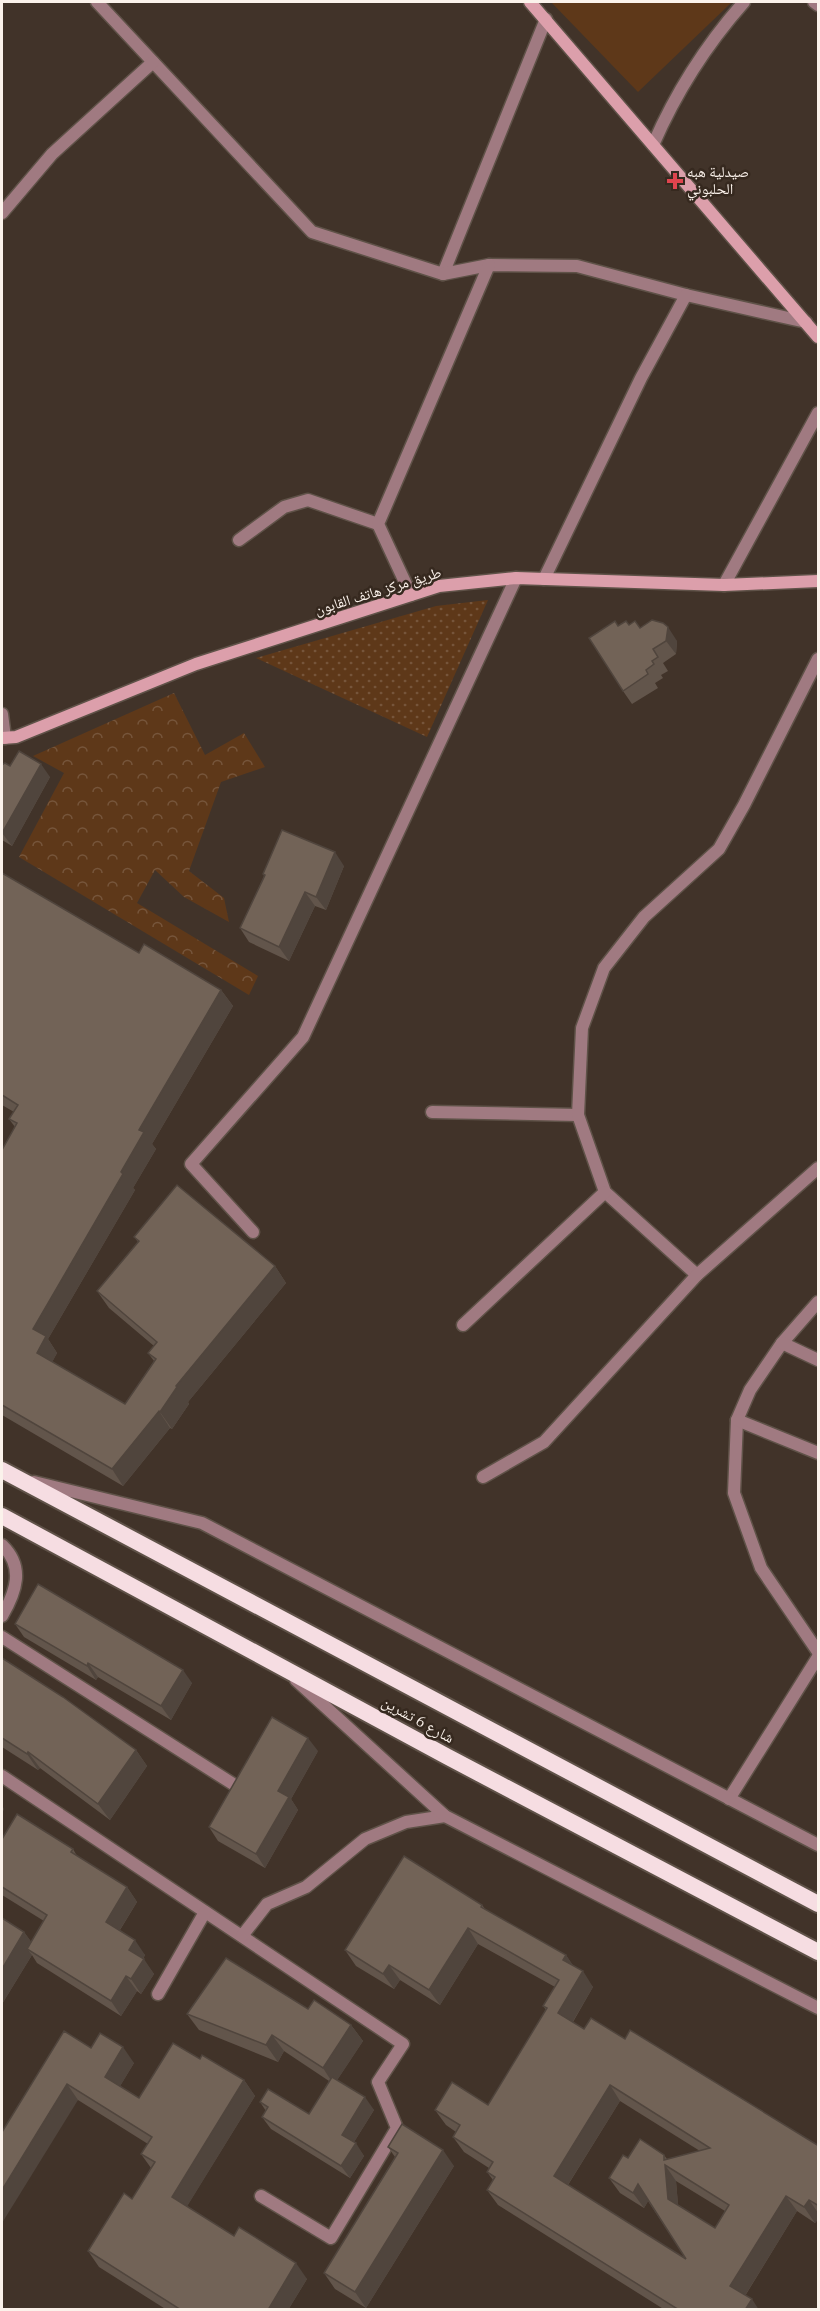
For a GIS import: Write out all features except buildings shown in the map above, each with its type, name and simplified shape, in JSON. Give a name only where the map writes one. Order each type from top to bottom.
[{"type":"highway","name":"شارع 6 تشرين","points":[[9,1474],[819,1904]]},
{"type":"highway","name":"شارع 6 تشرين","points":[[2,1516],[278,1663],[448,1757],[819,1952]]},
{"type":"main road","points":[[530,2],[819,337]]},
{"type":"main road","name":"طريق مركز هاتف القابون","points":[[3,738],[16,736],[196,664],[439,586],[516,578],[724,585],[819,581]]},
{"type":"street","points":[[97,2],[312,232],[443,274],[489,265],[577,266],[686,295],[806,322]]},
{"type":"street","points":[[653,145],[667,114],[707,47],[744,2]]},
{"type":"street","points":[[814,2],[819,5]]},
{"type":"street","points":[[443,274],[546,19]]},
{"type":"street","points":[[2,213],[52,154],[153,62]]},
{"type":"street","points":[[378,524],[489,265]]},
{"type":"street","points":[[544,579],[641,378],[686,295]]},
{"type":"street","points":[[724,585],[819,413]]},
{"type":"street","points":[[239,540],[284,507],[308,500],[378,524],[411,595]]},
{"type":"street","points":[[253,1232],[191,1164],[303,1037],[516,578]]},
{"type":"street","points":[[697,1275],[605,1192],[578,1115],[582,1028],[604,968],[644,917],[719,849],[819,659]]},
{"type":"street","points":[[2,714],[3,738]]},
{"type":"street","points":[[432,1112],[578,1115]]},
{"type":"street","points":[[483,1477],[544,1442],[697,1275],[819,1168]]},
{"type":"street","points":[[463,1325],[605,1192]]},
{"type":"street","points":[[729,1799],[819,1654],[761,1568],[734,1493],[737,1420],[750,1390],[782,1343],[819,1302]]},
{"type":"street","points":[[782,1343],[819,1359]]},
{"type":"street","points":[[737,1420],[819,1453]]},
{"type":"street","points":[[9,1474],[202,1523],[819,1845]]},
{"type":"street","points":[[2,1545],[12,1558],[17,1575],[15,1592],[2,1616]]},
{"type":"street","points":[[2,1637],[233,1784]]},
{"type":"street","points":[[278,1663],[445,1816],[819,2008]]},
{"type":"street","points":[[2,1776],[403,2044],[378,2082],[397,2128],[331,2238],[261,2196]]},
{"type":"street","points":[[242,1936],[267,1904],[306,1887],[365,1839],[406,1822],[445,1816]]},
{"type":"street","points":[[158,1994],[206,1912]]},
{"type":"green space","points":[[551,2],[732,2],[638,92]]},
{"type":"green space","points":[[488,600],[427,737],[256,658],[436,606]]},
{"type":"green space","points":[[174,693],[205,755],[244,733],[265,767],[221,782],[189,871],[224,898],[229,922],[184,897],[155,870],[137,903],[258,976],[249,995],[19,857],[64,773],[33,756]]},
{"type":"place","name":"صيدلية هبه الحلبوني","points":[[675,181]]}]
